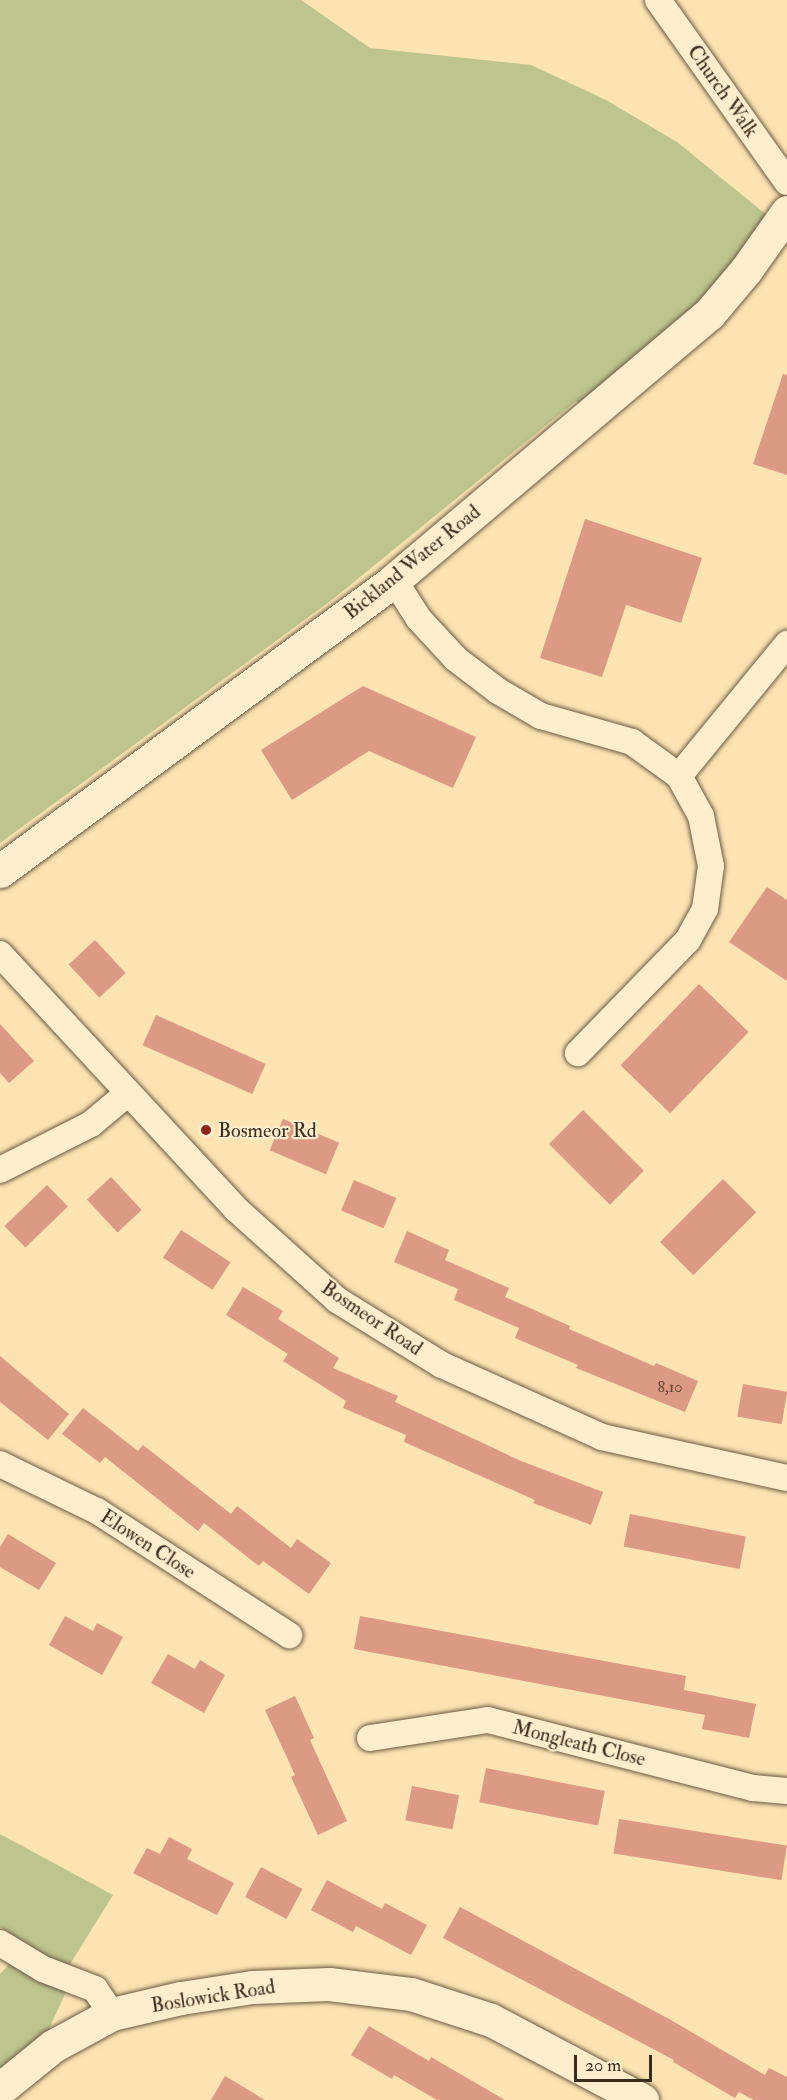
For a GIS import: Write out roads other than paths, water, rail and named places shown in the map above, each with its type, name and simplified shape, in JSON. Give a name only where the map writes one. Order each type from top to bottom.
[{"type":"street","name":"Church Walk","points":[[658,0],[787,182]]},
{"type":"street","name":"Bickland Water Road","points":[[0,871],[394,580],[709,314],[746,270],[786,215]]},
{"type":"street","points":[[394,580],[419,619],[456,659],[498,691],[541,716],[632,742],[679,776],[701,816],[711,866],[705,909],[688,940],[578,1053]]},
{"type":"street","points":[[679,776],[787,644]]},
{"type":"street","name":"Bosmeor Road","points":[[0,954],[236,1209],[337,1300],[441,1365],[602,1437],[787,1478]]},
{"type":"street","points":[[0,1170],[91,1124],[128,1094]]},
{"type":"street","name":"Elowen Close","points":[[0,1464],[97,1511],[289,1635]]},
{"type":"street","name":"Mongleath Close","points":[[370,1737],[488,1720],[753,1788],[787,1791]]},
{"type":"street","points":[[0,1943],[43,1969],[95,1989],[112,2014]]},
{"type":"street","name":"Boslowick Road","points":[[0,2089],[53,2046],[112,2014],[181,1998],[252,1987],[329,1984],[411,1994],[491,2020],[642,2100]]},
{"type":"place","name":"Bosmeor Rd","points":[[206,1130]]}]
